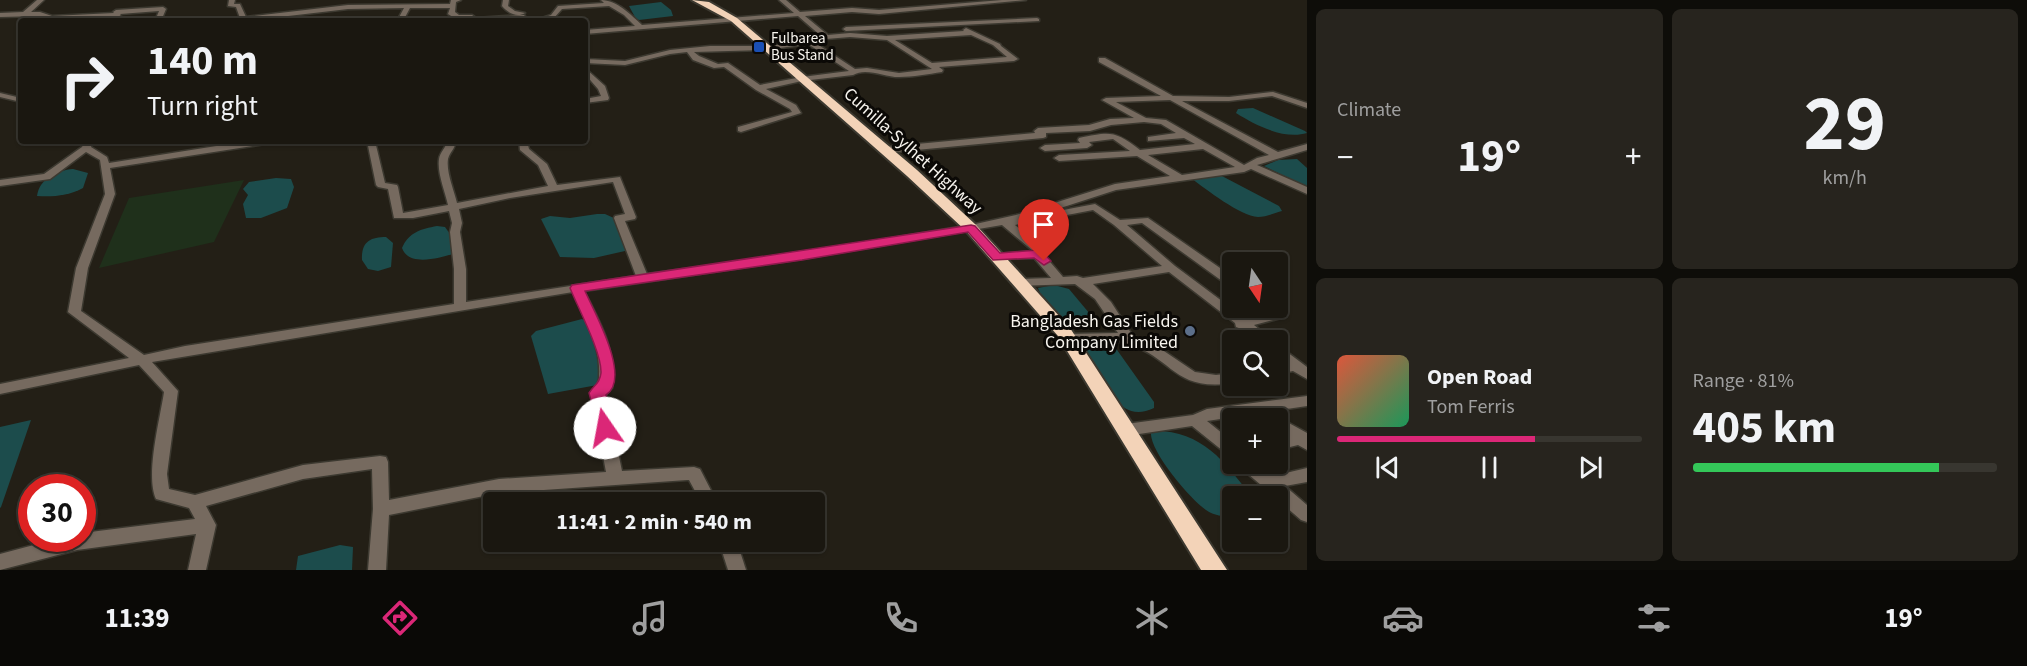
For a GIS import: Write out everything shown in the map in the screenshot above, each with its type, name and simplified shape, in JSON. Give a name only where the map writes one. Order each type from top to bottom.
[{"type":"highway","name":"Cumilla-Sylhet Highway","points":[[696,0],[714,6],[737,20],[971,228],[1068,338],[1215,570]]},
{"type":"street","points":[[25,14],[41,0]]},
{"type":"street","points":[[232,0],[231,6],[238,6],[243,18]]},
{"type":"street","points":[[458,0],[453,1],[452,14],[456,14],[456,17],[470,16],[471,18]]},
{"type":"street","points":[[506,0],[508,10],[524,17],[526,11],[521,5]]},
{"type":"street","points":[[782,0],[826,37]]},
{"type":"street","points":[[588,32],[852,10],[875,11],[952,2],[1023,0]]},
{"type":"street","points":[[554,18],[557,16],[560,7],[607,2],[626,14],[640,27]]},
{"type":"street","points":[[866,2],[875,11]]},
{"type":"street","points":[[274,18],[320,9],[389,3],[408,7],[453,6]]},
{"type":"street","points":[[402,18],[408,7]]},
{"type":"street","points":[[0,15],[40,14],[51,18],[163,9],[159,18]]},
{"type":"street","points":[[817,31],[1036,20]]},
{"type":"street","points":[[929,65],[1014,59],[996,46],[998,45],[954,23]]},
{"type":"street","points":[[588,61],[625,63],[670,52],[766,48],[849,35],[889,38],[971,33]]},
{"type":"street","points":[[759,88],[854,71],[867,70],[899,75],[943,72],[929,65],[899,42],[889,38]]},
{"type":"street","points":[[809,42],[854,71]]},
{"type":"street","points":[[689,50],[696,58],[717,66],[725,65],[793,107],[797,113],[741,129]]},
{"type":"street","points":[[1102,60],[1279,156]]},
{"type":"street","points":[[588,73],[602,87],[605,98],[588,101]]},
{"type":"street","points":[[1144,120],[1106,100],[1229,99],[1273,94],[1307,106]]},
{"type":"street","points":[[0,95],[18,99]]},
{"type":"street","points":[[1282,97],[1307,95]]},
{"type":"street","points":[[0,102],[18,99]]},
{"type":"street","points":[[885,150],[1043,135],[1038,131],[1090,128],[1110,122],[1144,120],[1163,122],[1246,167],[1307,191]]},
{"type":"street","points":[[1150,139],[1186,135]]},
{"type":"street","points":[[1045,148],[1087,145],[1082,140],[1114,136],[1180,178]]},
{"type":"street","points":[[0,183],[47,177],[87,144],[104,159],[110,194],[82,268],[74,312],[142,360],[171,391],[159,474],[162,494],[195,502],[303,471],[380,462],[381,509],[377,570]]},
{"type":"street","points":[[106,165],[245,144]]},
{"type":"street","points":[[372,144],[381,185],[393,187],[398,216],[617,179],[631,217],[619,218],[644,279]]},
{"type":"street","points":[[451,144],[443,157],[443,163],[454,207],[460,269],[460,307]]},
{"type":"street","points":[[524,144],[525,150],[542,164],[554,188]]},
{"type":"street","points":[[1059,158],[1096,157],[1204,146]]},
{"type":"street","points":[[0,389],[142,360],[460,307],[971,228],[1018,218],[1115,187],[1246,167],[1307,147]]},
{"type":"street","points":[[997,257],[1042,253],[1007,224],[1095,207],[1250,330]]},
{"type":"street","points":[[1118,223],[1144,220],[1222,275]]},
{"type":"street","points":[[1037,254],[1060,281]]},
{"type":"street","points":[[1020,283],[1084,282],[1171,268]]},
{"type":"street","points":[[1084,282],[1097,294],[1122,327],[1126,338]]},
{"type":"street","points":[[577,288],[607,360],[609,374],[607,381],[604,388],[597,393],[615,478]]},
{"type":"street","points":[[1241,324],[1265,318]]},
{"type":"street","points":[[1068,338],[1111,336],[1126,338],[1140,342],[1193,378],[1213,383],[1222,381]]},
{"type":"street","points":[[1288,360],[1307,374]]},
{"type":"street","points":[[1288,367],[1295,366]]},
{"type":"street","points":[[1285,408],[1307,401]]},
{"type":"street","points":[[1126,430],[1195,420],[1207,415],[1222,415]]},
{"type":"street","points":[[1195,420],[1222,442]]},
{"type":"street","points":[[1288,430],[1304,440]]},
{"type":"street","points":[[1288,442],[1304,440]]},
{"type":"street","points":[[381,509],[498,486],[687,473],[694,474],[704,492]]},
{"type":"street","points":[[1260,474],[1307,515]]},
{"type":"street","points":[[1270,483],[1307,475]]},
{"type":"street","points":[[195,502],[207,525],[197,570]]},
{"type":"street","points":[[0,562],[77,542],[207,525]]},
{"type":"street","points":[[731,552],[737,570]]},
{"type":"green space","points":[[244,180],[214,242],[99,268],[129,198]]},
{"type":"water","points":[[661,2],[671,10],[673,16],[639,20],[636,19],[629,6]]},
{"type":"water","points":[[1253,108],[1307,133],[1289,135],[1279,133],[1236,113],[1238,109]]},
{"type":"water","points":[[1297,159],[1307,168],[1307,187],[1264,166],[1278,160]]},
{"type":"water","points":[[73,169],[88,173],[83,188],[72,193],[37,196],[41,185],[50,176]]},
{"type":"water","points":[[1220,175],[1279,206],[1282,211],[1261,217],[1242,212],[1192,179]]},
{"type":"water","points":[[276,178],[291,179],[294,187],[287,208],[261,218],[246,218],[243,204],[248,195],[243,189],[249,182]]},
{"type":"water","points":[[605,214],[616,219],[625,251],[594,258],[560,257],[541,219],[550,216],[570,218]]},
{"type":"water","points":[[437,226],[445,227],[450,234],[453,254],[424,260],[411,258],[406,254],[402,248],[408,238],[421,230]]},
{"type":"water","points":[[386,237],[393,243],[391,267],[378,271],[368,269],[362,260],[365,245],[375,238]]},
{"type":"water","points":[[1054,285],[1069,289],[1100,326],[1080,328],[1071,326],[1058,317],[1038,288]]},
{"type":"water","points":[[582,319],[590,323],[601,354],[603,384],[548,394],[531,336],[536,331]]},
{"type":"water","points":[[1110,340],[1154,402],[1154,408],[1134,412],[1119,403],[1088,356],[1081,341]]},
{"type":"water","points":[[31,420],[1,507],[0,508],[0,427]]},
{"type":"water","points":[[1151,431],[1184,435],[1209,449],[1222,461],[1222,474],[1234,474],[1243,486],[1222,486],[1222,515],[1209,512],[1190,496],[1171,474],[1152,439]]},
{"type":"water","points":[[340,545],[353,547],[352,570],[296,570],[298,556]]},
{"type":"place","name":"Fulbarea Bus Stand","points":[[759,47]]},
{"type":"place","name":"Bangladesh Gas Fields Company Limited","points":[[1190,331]]},
{"type":"route","points":[[605,428],[597,393],[604,388],[609,374],[607,360],[577,288],[802,256],[971,228],[997,257],[1037,254],[1044,261]]}]
